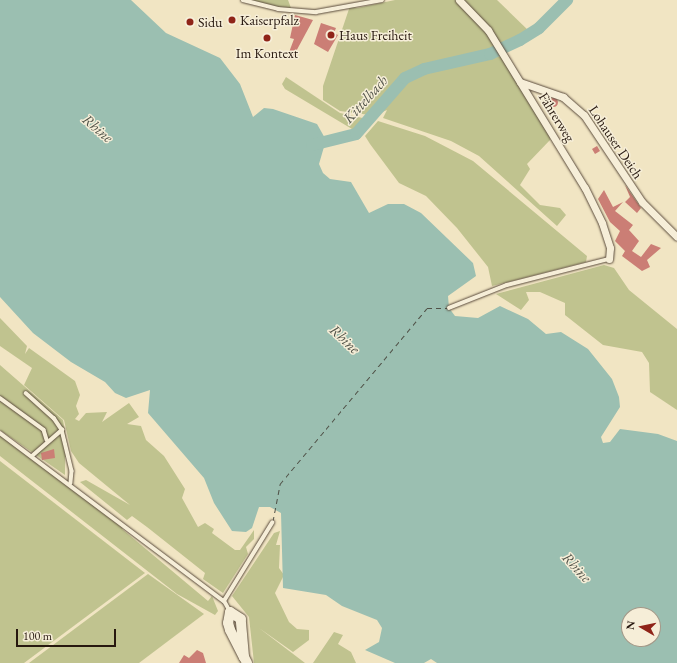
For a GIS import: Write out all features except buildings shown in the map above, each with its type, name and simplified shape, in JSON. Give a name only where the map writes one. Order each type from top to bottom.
[{"type":"street","name":"Fährerweg","points":[[459,0],[479,18],[496,42],[594,204],[610,248],[609,259]]},
{"type":"street","name":"Lohauser Deich","points":[[520,82],[562,97],[584,114],[642,202],[677,237]]},
{"type":"street","points":[[230,612],[228,622],[246,660]]},
{"type":"lane","points":[[243,0],[278,9],[316,12],[382,0]]},
{"type":"lane","points":[[449,308],[507,285],[609,259]]},
{"type":"lane","points":[[26,393],[54,418],[62,430],[72,471],[71,483]]},
{"type":"lane","points":[[0,398],[44,430],[47,440]]},
{"type":"lane","points":[[32,456],[47,440],[62,430]]},
{"type":"lane","points":[[0,432],[71,483],[224,601],[230,612]]},
{"type":"lane","points":[[224,601],[272,523]]},
{"type":"green space","points":[[248,0],[288,0],[291,8],[279,8]]},
{"type":"green space","points":[[395,0],[456,0],[478,20],[498,49],[425,67],[405,75],[370,115],[340,111],[323,100],[323,86],[350,6],[357,8]]},
{"type":"green space","points":[[461,0],[497,0],[530,32],[502,45]]},
{"type":"green space","points":[[501,56],[550,135],[550,140],[527,164],[530,169],[520,185],[540,205],[560,208],[566,215],[557,226],[479,156],[451,141],[383,118],[387,110],[375,115],[400,85],[416,74]]},
{"type":"green space","points":[[286,77],[340,113],[367,119],[357,132],[285,89],[282,84]]},
{"type":"green space","points":[[378,121],[425,136],[473,161],[587,256],[586,262],[492,286],[488,267],[457,228],[426,196],[399,183],[370,144],[365,136]]},
{"type":"green space","points":[[604,265],[614,268],[629,290],[677,329],[677,410],[650,392],[649,363],[642,352],[603,345],[565,315],[565,303],[540,292],[526,292],[529,300],[521,310],[496,294]]},
{"type":"green space","points":[[0,318],[27,346],[25,354],[29,348],[75,381],[80,395],[76,406],[79,414],[75,419],[79,421],[86,413],[107,412],[102,422],[129,403],[139,417],[127,424],[141,426],[146,440],[164,456],[185,489],[182,498],[198,527],[205,523],[214,529],[212,533],[235,550],[240,550],[254,530],[254,539],[246,547],[248,554],[223,593],[203,579],[205,573],[147,527],[132,516],[127,520],[80,482],[86,480],[130,505],[79,463],[71,451],[64,420],[24,385],[32,368],[0,346]]},
{"type":"green space","points":[[0,365],[63,420],[69,457],[65,457],[65,475],[0,430]]},
{"type":"green space","points":[[0,435],[124,526],[122,529],[208,601],[212,596],[218,611],[215,615],[177,594],[0,456]]},
{"type":"green space","points":[[0,461],[145,573],[24,663],[0,663]]},
{"type":"green space","points":[[280,531],[276,545],[280,545],[279,568],[284,575],[275,593],[289,622],[297,629],[309,630],[309,640],[293,652],[259,628],[305,663],[254,663],[249,617],[232,596],[274,533]]},
{"type":"green space","points":[[148,574],[204,614],[139,663],[29,663]]},
{"type":"green space","points":[[334,632],[343,635],[338,644],[351,652],[356,663],[313,663]]},
{"type":"water","name":"Rhine","points":[[0,0],[131,0],[166,33],[220,58],[240,84],[253,117],[264,108],[273,109],[317,124],[326,140],[319,164],[323,173],[330,179],[351,182],[369,213],[388,204],[404,204],[421,213],[473,263],[476,276],[448,296],[449,308],[455,316],[478,318],[500,306],[528,319],[546,334],[561,332],[588,349],[612,379],[619,397],[620,407],[601,437],[603,443],[610,442],[620,429],[658,434],[677,441],[677,663],[437,663],[431,659],[424,663],[395,663],[365,650],[379,642],[382,628],[377,620],[342,606],[326,595],[283,588],[281,513],[270,507],[259,507],[252,528],[246,532],[232,531],[214,503],[204,478],[148,413],[150,390],[126,398],[115,393],[105,382],[71,362],[33,333],[0,297]]},
{"type":"waterway","name":"Kittelbach","points":[[312,145],[356,134],[405,78],[424,69],[490,54],[520,40],[539,28],[567,0]]},
{"type":"ferry route","points":[[273,521],[280,484],[427,308],[448,308]]},
{"type":"place","name":"Kaiserpfalz","points":[[232,20]]},
{"type":"place","name":"Sidu","points":[[190,22]]},
{"type":"place","name":"Haus Freiheit","points":[[331,35]]},
{"type":"place","name":"Im Kontext","points":[[267,38]]}]
